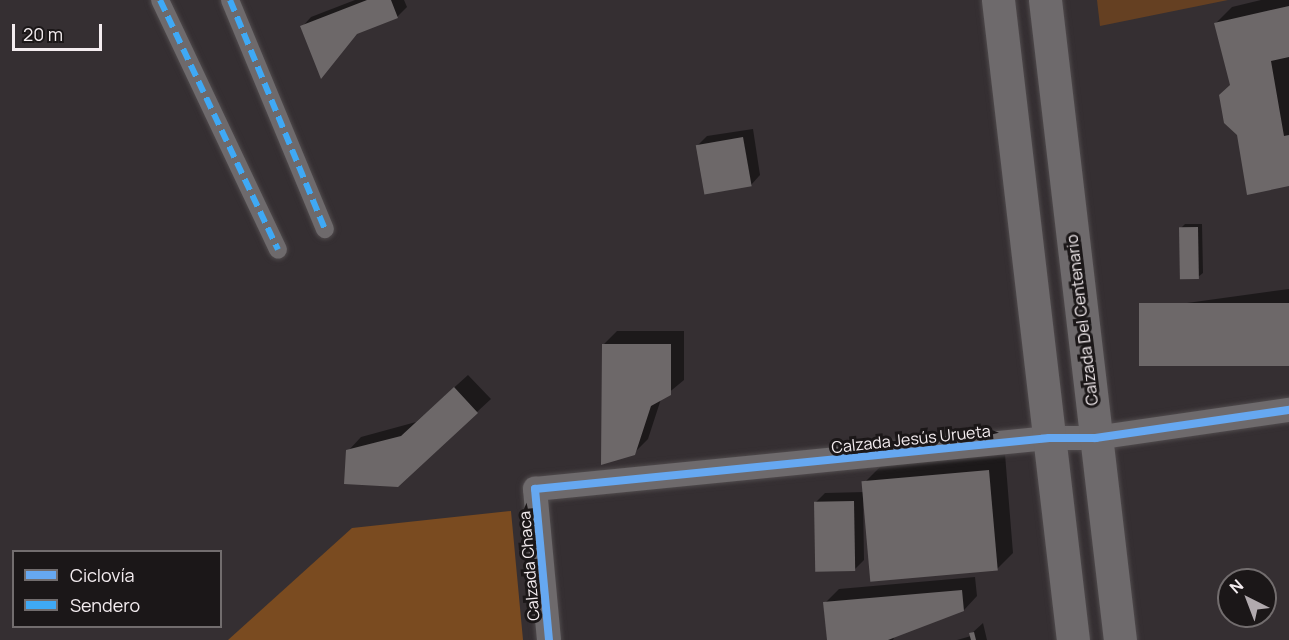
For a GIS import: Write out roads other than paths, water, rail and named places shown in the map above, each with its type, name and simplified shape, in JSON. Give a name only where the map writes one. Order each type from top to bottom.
[{"type":"main road","points":[[998,0],[1073,640]]},
{"type":"main road","name":"Calzada Del Centenario","points":[[1045,0],[1120,640]]},
{"type":"street","points":[[160,0],[278,250]]},
{"type":"street","points":[[230,0],[325,229]]},
{"type":"street","name":"Calzada Jesús Urueta","points":[[535,489],[1049,438],[1096,438],[1289,410]]},
{"type":"street","name":"Calzada Chaca","points":[[535,489],[549,640]]}]
